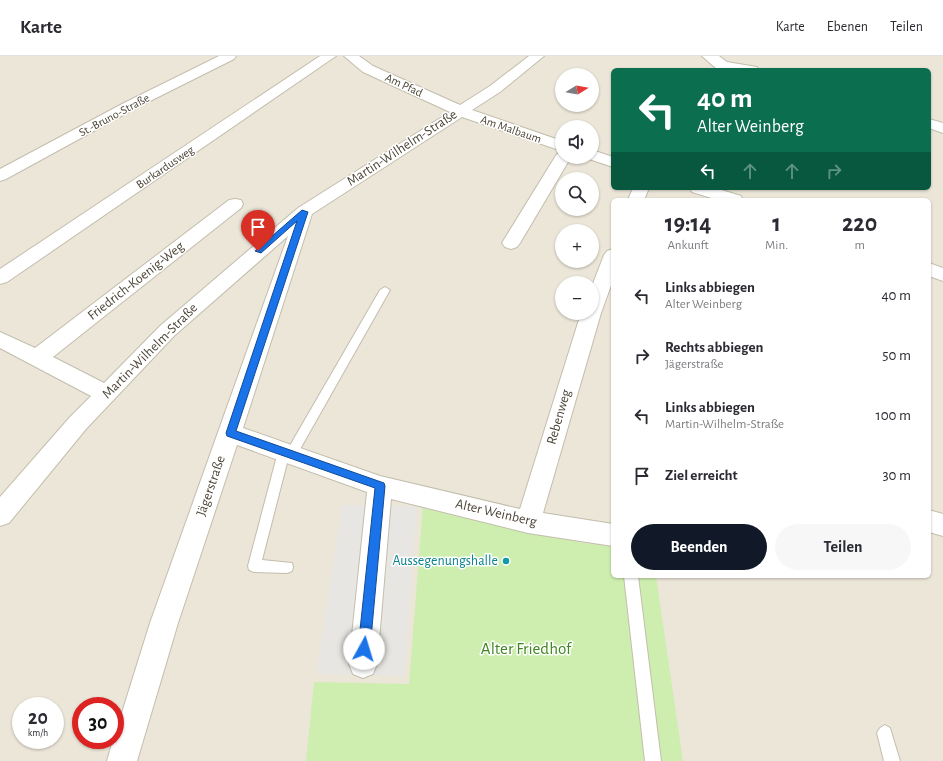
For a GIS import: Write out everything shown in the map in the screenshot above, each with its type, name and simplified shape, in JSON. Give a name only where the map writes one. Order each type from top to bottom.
[{"type":"street","name":"St.-Bruno-Straße","points":[[0,176],[129,106],[229,56]]},
{"type":"street","name":"Burkardusweg","points":[[0,278],[329,56]]},
{"type":"street","name":"Am Pfad","points":[[351,56],[368,69],[460,111]]},
{"type":"street","name":"Martin-Wilhelm-Straße","points":[[0,516],[78,423],[166,331],[304,212],[495,89],[537,56]]},
{"type":"street","points":[[709,56],[725,68]]},
{"type":"street","name":"Am Malbaum","points":[[460,111],[555,144]]},
{"type":"street","points":[[931,124],[943,128]]},
{"type":"street","points":[[599,157],[611,161]]},
{"type":"street","points":[[511,243],[559,164]]},
{"type":"street","points":[[704,190],[729,198]]},
{"type":"street","name":"Friedrich-Koenig-Weg","points":[[37,358],[235,204]]},
{"type":"street","name":"Jägerstraße","points":[[122,761],[164,623],[230,433],[304,212]]},
{"type":"street","name":"Rebenweg","points":[[599,293],[611,260]]},
{"type":"street","points":[[931,270],[943,275]]},
{"type":"street","name":"Rebenweg","points":[[528,522],[590,320]]},
{"type":"street","points":[[0,339],[106,394]]},
{"type":"street","name":"Alter Weinberg","points":[[230,433],[380,486],[528,522],[611,535]]},
{"type":"street","points":[[362,664],[380,486]]},
{"type":"street","points":[[931,522],[943,525]]},
{"type":"lane","points":[[287,567],[254,566],[287,453],[385,290]]},
{"type":"lane","points":[[631,578],[653,761]]},
{"type":"lane","points":[[885,733],[892,761]]},
{"type":"shaded area","points":[[0,56],[943,56],[943,761],[0,761]]},
{"type":"shaded area","points":[[342,505],[417,506],[404,676],[316,674]]},
{"type":"green space","name":"Alter Friedhof","points":[[423,505],[583,543],[611,546],[611,578],[656,578],[683,761],[306,761],[314,682],[409,684]]},
{"type":"place","name":"Aussegenungshalle","points":[[506,561]]},
{"type":"route","points":[[258,251],[304,212],[230,433],[380,486],[364,649]]}]
